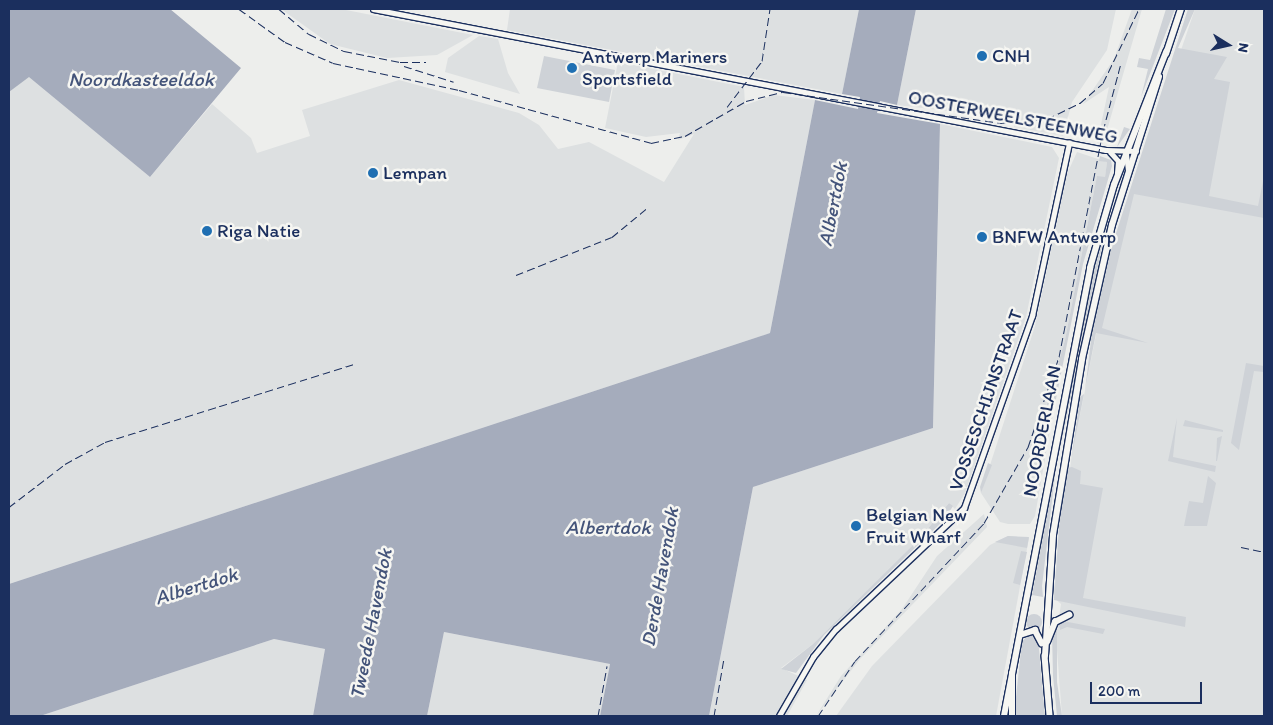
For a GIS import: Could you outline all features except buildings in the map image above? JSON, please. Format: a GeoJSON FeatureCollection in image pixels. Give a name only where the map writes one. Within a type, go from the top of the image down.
{"type":"FeatureCollection","features":[{"type":"Feature","properties":{"kind":"highway"},"geometry":{"type":"LineString","coordinates":[[1012,673],[1012,716]]}},
{"type":"Feature","properties":{"kind":"main road","name":"OOSTERWEELSTEENWEG"},"geometry":{"type":"LineString","coordinates":[[373,9],[1108,151],[1126,154],[1139,146]]}},
{"type":"Feature","properties":{"kind":"main road","name":"NOORDERLAAN"},"geometry":{"type":"LineString","coordinates":[[1004,716],[1086,285],[1114,185],[1181,9]]}},
{"type":"Feature","properties":{"kind":"main road","name":"NOORDERLAAN"},"geometry":{"type":"LineString","coordinates":[[1121,196],[1139,146],[1166,52]]}},
{"type":"Feature","properties":{"kind":"main road"},"geometry":{"type":"LineString","coordinates":[[1108,151],[1118,161],[1114,185]]}},
{"type":"Feature","properties":{"kind":"main road","name":"NOORDERLAAN"},"geometry":{"type":"LineString","coordinates":[[1050,716],[1045,656],[1047,587],[1063,464],[1096,292],[1128,167],[1126,154]]}},
{"type":"Feature","properties":{"kind":"main road"},"geometry":{"type":"LineString","coordinates":[[1052,462],[1063,464]]}},
{"type":"Feature","properties":{"kind":"main road"},"geometry":{"type":"LineString","coordinates":[[1045,656],[1052,626],[1069,615]]}},
{"type":"Feature","properties":{"kind":"main road"},"geometry":{"type":"LineString","coordinates":[[1019,636],[1026,629],[1035,630],[1045,656]]}},
{"type":"Feature","properties":{"kind":"street","name":"VOSSESCHIJNSTRAAT"},"geometry":{"type":"LineString","coordinates":[[779,716],[813,657],[836,629],[964,508],[1028,329],[1069,143]]}},
{"type":"Feature","properties":{"kind":"shaded area"},"geometry":{"type":"Polygon","coordinates":[[[281,9],[341,9],[473,35],[437,55],[387,58],[330,44],[281,9]]]}},
{"type":"Feature","properties":{"kind":"shaded area"},"geometry":{"type":"Polygon","coordinates":[[[510,9],[859,9],[842,94],[507,30],[510,9]]]}},
{"type":"Feature","properties":{"kind":"shaded area"},"geometry":{"type":"Polygon","coordinates":[[[916,9],[1116,9],[1107,50],[1072,102],[1063,136],[1014,127],[1015,119],[897,105],[916,9]]]}},
{"type":"Feature","properties":{"kind":"shaded area"},"geometry":{"type":"Polygon","coordinates":[[[1132,9],[1142,9],[1103,144],[1097,143],[1109,87],[1083,104],[1114,59],[1132,9]]]}},
{"type":"Feature","properties":{"kind":"shaded area"},"geometry":{"type":"Polygon","coordinates":[[[1166,9],[1175,9],[1141,97],[1148,69],[1137,67],[1139,58],[1150,60],[1166,9]]]}},
{"type":"Feature","properties":{"kind":"shaded area"},"geometry":{"type":"Polygon","coordinates":[[[1188,9],[1195,9],[1178,48],[1227,57],[1214,79],[1230,82],[1209,196],[1258,206],[1264,176],[1264,218],[1134,194],[1102,328],[1148,343],[1096,333],[1085,390],[1092,332],[1111,249],[1188,9]]]}},
{"type":"Feature","properties":{"kind":"shaded area"},"geometry":{"type":"Polygon","coordinates":[[[1195,9],[1264,9],[1264,716],[1062,716],[1056,637],[1061,604],[1053,597],[1071,461],[1113,249],[1195,9]]]}},
{"type":"Feature","properties":{"kind":"shaded area"},"geometry":{"type":"Polygon","coordinates":[[[479,36],[498,39],[508,73],[520,94],[445,72],[448,58],[479,36]]]}},
{"type":"Feature","properties":{"kind":"shaded area"},"geometry":{"type":"Polygon","coordinates":[[[544,56],[615,70],[609,102],[537,88],[544,56]]]}},
{"type":"Feature","properties":{"kind":"shaded area"},"geometry":{"type":"Polygon","coordinates":[[[618,62],[744,87],[745,105],[774,95],[815,100],[770,333],[9,584],[9,92],[29,76],[150,177],[212,104],[251,138],[257,153],[310,136],[302,110],[399,80],[519,113],[539,125],[558,149],[589,142],[664,182],[694,134],[678,140],[680,133],[646,137],[605,128],[618,62]]]}},
{"type":"Feature","properties":{"kind":"shaded area"},"geometry":{"type":"Polygon","coordinates":[[[940,124],[1052,147],[1059,158],[1026,317],[965,493],[955,509],[949,503],[921,537],[813,644],[781,668],[807,680],[787,716],[709,716],[753,487],[933,428],[940,124]]]}},
{"type":"Feature","properties":{"kind":"shaded area"},"geometry":{"type":"Polygon","coordinates":[[[1124,127],[1130,129],[1117,147],[1124,127]]]}},
{"type":"Feature","properties":{"kind":"shaded area"},"geometry":{"type":"Polygon","coordinates":[[[1077,152],[1107,162],[1105,178],[1097,177],[1065,340],[1043,417],[1052,419],[1035,516],[1030,524],[1008,524],[1000,522],[981,493],[1035,326],[1067,174],[1077,152]]]}},
{"type":"Feature","properties":{"kind":"shaded area"},"geometry":{"type":"Polygon","coordinates":[[[1100,156],[1111,160],[1112,166],[1083,264],[1052,419],[1043,418],[1065,340],[1097,176],[1105,177],[1107,162],[1099,161],[1100,156]]]}},
{"type":"Feature","properties":{"kind":"shaded area"},"geometry":{"type":"Polygon","coordinates":[[[1125,167],[1102,247],[1058,459],[1090,283],[1125,167]]]}},
{"type":"Feature","properties":{"kind":"shaded area"},"geometry":{"type":"Polygon","coordinates":[[[1246,363],[1264,366],[1264,372],[1254,371],[1239,450],[1231,443],[1246,363]]]}},
{"type":"Feature","properties":{"kind":"shaded area"},"geometry":{"type":"Polygon","coordinates":[[[1084,394],[1071,461],[1080,397],[1084,394]]]}},
{"type":"Feature","properties":{"kind":"shaded area"},"geometry":{"type":"Polygon","coordinates":[[[1177,418],[1173,457],[1216,466],[1215,472],[1168,461],[1177,418]]]}},
{"type":"Feature","properties":{"kind":"shaded area"},"geometry":{"type":"Polygon","coordinates":[[[1185,420],[1223,430],[1223,432],[1183,426],[1185,420]]]}},
{"type":"Feature","properties":{"kind":"shaded area"},"geometry":{"type":"Polygon","coordinates":[[[1222,436],[1217,461],[1216,461],[1217,438],[1222,436]]]}},
{"type":"Feature","properties":{"kind":"shaded area"},"geometry":{"type":"Polygon","coordinates":[[[988,463],[992,465],[981,493],[980,487],[988,463]]]}},
{"type":"Feature","properties":{"kind":"shaded area"},"geometry":{"type":"Polygon","coordinates":[[[1056,467],[1042,586],[1043,597],[1032,595],[1056,467]]]}},
{"type":"Feature","properties":{"kind":"shaded area"},"geometry":{"type":"Polygon","coordinates":[[[1072,467],[1081,471],[1080,484],[1103,488],[1083,598],[1186,617],[1185,627],[1054,600],[1059,526],[1067,468],[1072,467]]]}},
{"type":"Feature","properties":{"kind":"shaded area"},"geometry":{"type":"Polygon","coordinates":[[[1208,476],[1216,483],[1207,526],[1184,526],[1189,501],[1203,503],[1208,476]]]}},
{"type":"Feature","properties":{"kind":"shaded area"},"geometry":{"type":"Polygon","coordinates":[[[949,503],[953,506],[944,520],[824,635],[796,673],[781,669],[813,644],[921,537],[949,503]]]}},
{"type":"Feature","properties":{"kind":"shaded area"},"geometry":{"type":"Polygon","coordinates":[[[984,514],[987,527],[860,659],[816,716],[841,676],[902,609],[937,556],[984,514]]]}},
{"type":"Feature","properties":{"kind":"shaded area"},"geometry":{"type":"Polygon","coordinates":[[[1008,536],[1029,538],[996,716],[836,716],[872,666],[990,545],[1008,536]]]}},
{"type":"Feature","properties":{"kind":"shaded area"},"geometry":{"type":"Polygon","coordinates":[[[1008,536],[1029,537],[1027,548],[995,542],[1008,536]]]}},
{"type":"Feature","properties":{"kind":"shaded area"},"geometry":{"type":"Polygon","coordinates":[[[1021,551],[1027,552],[1020,585],[1013,583],[1021,551]]]}},
{"type":"Feature","properties":{"kind":"shaded area"},"geometry":{"type":"Polygon","coordinates":[[[1031,614],[1037,614],[1042,619],[1040,628],[1031,630],[1026,625],[1026,619],[1031,614]]]}},
{"type":"Feature","properties":{"kind":"shaded area"},"geometry":{"type":"Polygon","coordinates":[[[1068,622],[1105,629],[1103,634],[1067,627],[1060,630],[1059,623],[1068,622]]]}},
{"type":"Feature","properties":{"kind":"shaded area"},"geometry":{"type":"Polygon","coordinates":[[[1057,624],[1057,682],[1062,716],[1057,716],[1053,676],[1052,633],[1057,624]]]}},
{"type":"Feature","properties":{"kind":"shaded area"},"geometry":{"type":"Polygon","coordinates":[[[444,632],[610,664],[600,716],[427,716],[444,632]]]}},
{"type":"Feature","properties":{"kind":"shaded area"},"geometry":{"type":"Polygon","coordinates":[[[1033,632],[1038,638],[1045,716],[1014,716],[1022,641],[1033,632]]]}},
{"type":"Feature","properties":{"kind":"shaded area"},"geometry":{"type":"Polygon","coordinates":[[[274,639],[325,649],[313,716],[40,716],[274,639]]]}},
{"type":"Feature","properties":{"kind":"water","name":"Noordkasteeldok"},"geometry":{"type":"Polygon","coordinates":[[[9,9],[170,9],[241,68],[150,177],[29,77],[9,92],[9,9]]]}},
{"type":"Feature","properties":{"kind":"water","name":"Albertdok"},"geometry":{"type":"Polygon","coordinates":[[[859,9],[916,9],[897,105],[880,101],[877,113],[940,124],[933,428],[753,487],[709,716],[600,716],[610,664],[444,632],[427,716],[313,716],[325,649],[274,639],[40,716],[9,716],[9,584],[770,333],[815,100],[858,109],[860,97],[842,94],[859,9]]]}},
{"type":"Feature","properties":{"kind":"railway"},"geometry":{"type":"LineString","coordinates":[[239,9],[285,42],[333,63],[459,90],[651,143],[685,136],[746,101],[783,92],[1000,123],[1047,119],[1080,103],[1103,83],[1139,9]]}},
{"type":"Feature","properties":{"kind":"railway"},"geometry":{"type":"LineString","coordinates":[[279,9],[309,34],[344,51],[400,62],[426,62]]}},
{"type":"Feature","properties":{"kind":"railway"},"geometry":{"type":"LineString","coordinates":[[727,107],[762,61],[770,9]]}},
{"type":"Feature","properties":{"kind":"railway"},"geometry":{"type":"LineString","coordinates":[[818,716],[855,661],[984,523],[1028,447],[1059,357],[1103,131],[1121,63]]}},
{"type":"Feature","properties":{"kind":"railway"},"geometry":{"type":"LineString","coordinates":[[404,66],[454,82]]}},
{"type":"Feature","properties":{"kind":"railway"},"geometry":{"type":"LineString","coordinates":[[516,275],[612,237],[647,208]]}},
{"type":"Feature","properties":{"kind":"railway"},"geometry":{"type":"LineString","coordinates":[[9,507],[65,464],[105,442],[354,364]]}},
{"type":"Feature","properties":{"kind":"railway"},"geometry":{"type":"LineString","coordinates":[[1241,547],[1264,552]]}},
{"type":"Feature","properties":{"kind":"railway"},"geometry":{"type":"LineString","coordinates":[[714,716],[724,658]]}},
{"type":"Feature","properties":{"kind":"railway"},"geometry":{"type":"LineString","coordinates":[[598,716],[607,666]]}},
{"type":"Feature","properties":{"kind":"place","name":"CNH"},"geometry":{"type":"Point","coordinates":[982,56]}},
{"type":"Feature","properties":{"kind":"place","name":"Antwerp Mariners Sportsfield"},"geometry":{"type":"Point","coordinates":[572,68]}},
{"type":"Feature","properties":{"kind":"place","name":"Lempan"},"geometry":{"type":"Point","coordinates":[373,173]}},
{"type":"Feature","properties":{"kind":"place","name":"Riga Natie"},"geometry":{"type":"Point","coordinates":[207,231]}},
{"type":"Feature","properties":{"kind":"place","name":"BNFW Antwerp"},"geometry":{"type":"Point","coordinates":[982,237]}},
{"type":"Feature","properties":{"kind":"place","name":"Belgian New Fruit Wharf"},"geometry":{"type":"Point","coordinates":[856,526]}},
{"type":"Feature","properties":{"kind":"water label","name":"Derde Havendok"},"geometry":{"type":"Point","coordinates":[660,577]}},
{"type":"Feature","properties":{"kind":"water label","name":"Tweede Havendok"},"geometry":{"type":"Point","coordinates":[371,624]}}]}
